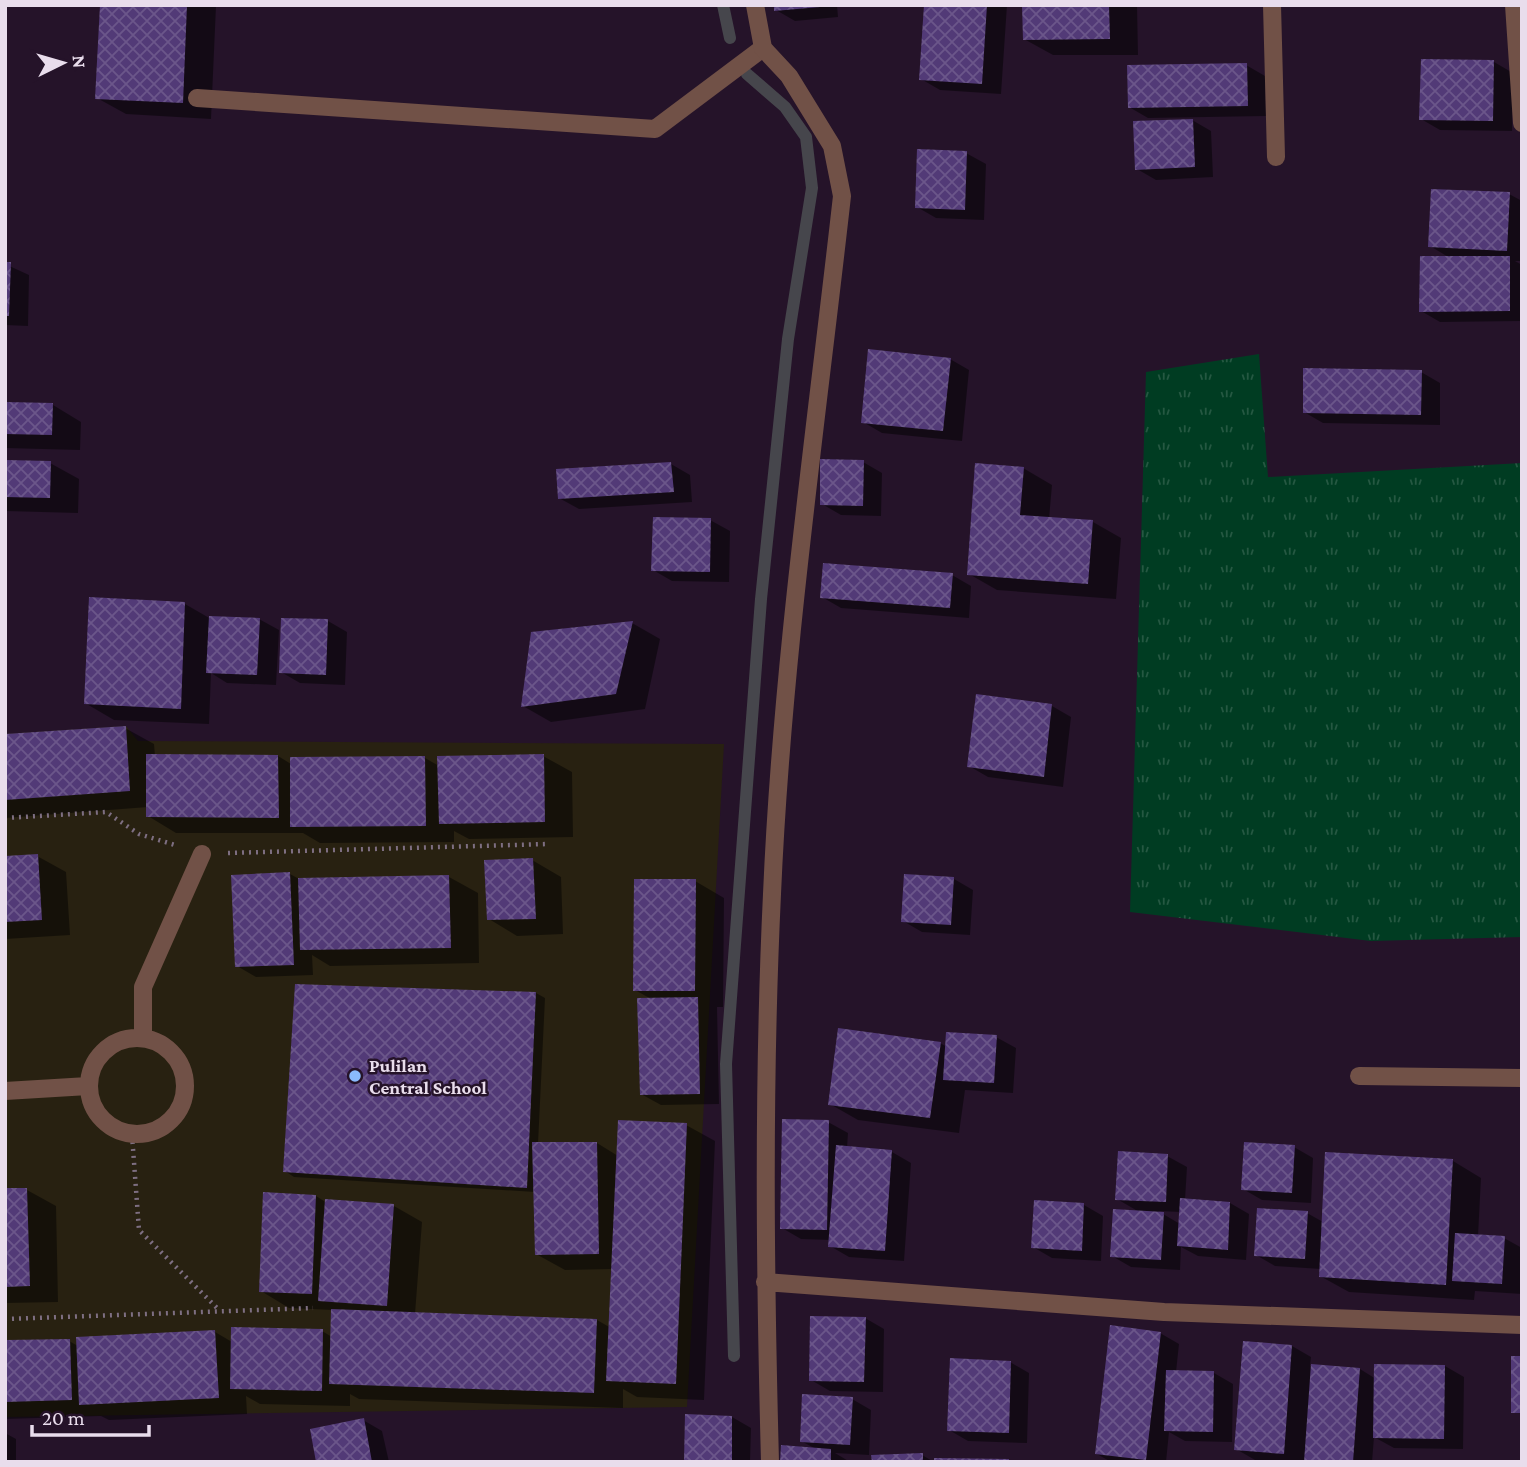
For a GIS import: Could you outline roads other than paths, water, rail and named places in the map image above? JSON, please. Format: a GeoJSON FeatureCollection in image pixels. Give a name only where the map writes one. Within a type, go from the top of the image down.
{"type":"FeatureCollection","features":[{"type":"Feature","properties":{"kind":"street"},"geometry":{"type":"LineString","coordinates":[[755,5],[763,48],[789,76],[832,146],[842,196],[791,652],[772,894],[765,1282],[769,1462]]}},
{"type":"Feature","properties":{"kind":"street"},"geometry":{"type":"LineString","coordinates":[[1272,5],[1276,157]]}},
{"type":"Feature","properties":{"kind":"street"},"geometry":{"type":"LineString","coordinates":[[1514,5],[1522,123]]}},
{"type":"Feature","properties":{"kind":"street"},"geometry":{"type":"LineString","coordinates":[[197,98],[656,129],[763,48]]}},
{"type":"Feature","properties":{"kind":"street"},"geometry":{"type":"LineString","coordinates":[[142,1037],[143,987],[202,854]]}},
{"type":"Feature","properties":{"kind":"street"},"geometry":{"type":"LineString","coordinates":[[128,1037],[142,1037],[157,1041],[178,1061],[184,1074],[185,1093],[179,1110],[166,1125],[150,1133],[132,1135],[114,1129],[99,1117],[91,1103],[88,1086],[91,1069],[99,1054],[112,1043],[128,1037]]}},
{"type":"Feature","properties":{"kind":"street"},"geometry":{"type":"LineString","coordinates":[[1359,1076],[1522,1078]]}},
{"type":"Feature","properties":{"kind":"street"},"geometry":{"type":"LineString","coordinates":[[5,1091],[88,1086]]}},
{"type":"Feature","properties":{"kind":"street"},"geometry":{"type":"LineString","coordinates":[[765,1282],[1164,1312],[1522,1325]]}},
{"type":"Feature","properties":{"kind":"waterway"},"geometry":{"type":"LineString","coordinates":[[723,5],[730,38]]}},
{"type":"Feature","properties":{"kind":"waterway"},"geometry":{"type":"LineString","coordinates":[[734,1356],[726,1064],[761,599],[788,339],[812,188],[806,137],[785,107],[747,74]]}},
{"type":"Feature","properties":{"kind":"place","name":"Pulilan Central School"},"geometry":{"type":"Point","coordinates":[355,1076]}}]}
